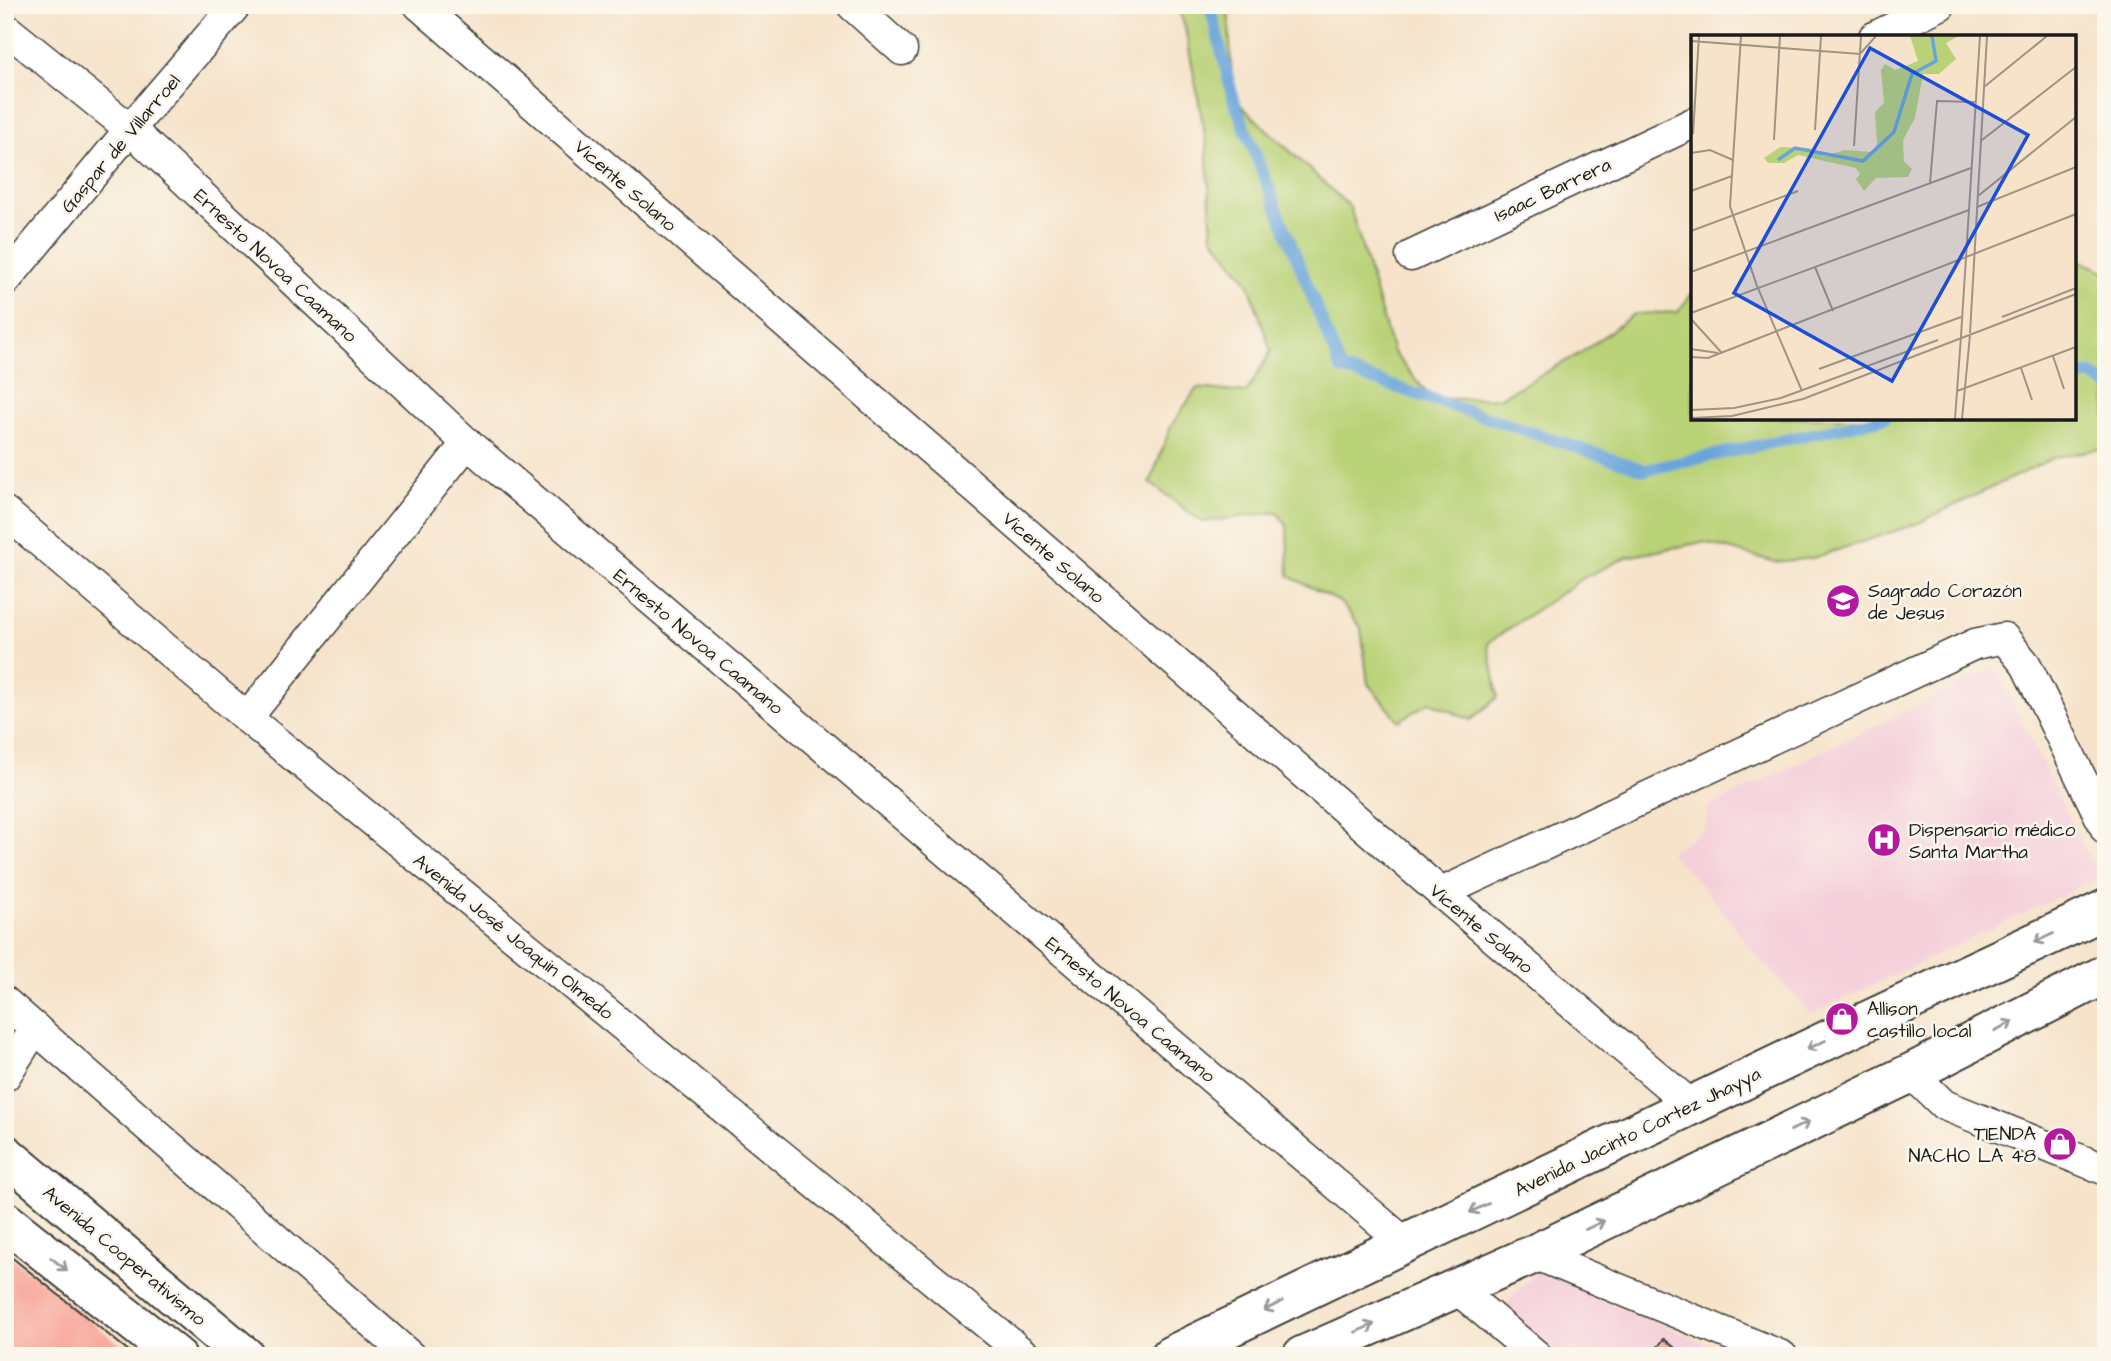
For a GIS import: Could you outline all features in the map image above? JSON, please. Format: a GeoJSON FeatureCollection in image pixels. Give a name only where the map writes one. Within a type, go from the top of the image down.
{"type":"FeatureCollection","features":[{"type":"Feature","properties":{"kind":"main road","name":"Avenida Jacinto Cortez Jhayya"},"geometry":{"type":"LineString","coordinates":[[1170,1356],[2106,909]]}},
{"type":"Feature","properties":{"kind":"main road"},"geometry":{"type":"LineString","coordinates":[[1302,1356],[1534,1254],[1911,1073],[2106,974]]}},
{"type":"Feature","properties":{"kind":"main road","name":"Avenida Cooperativismo"},"geometry":{"type":"LineString","coordinates":[[5,1154],[245,1356]]}},
{"type":"Feature","properties":{"kind":"main road"},"geometry":{"type":"LineString","coordinates":[[5,1221],[176,1356]]}},
{"type":"Feature","properties":{"kind":"street","name":"Gaspar de Villarroel"},"geometry":{"type":"LineString","coordinates":[[5,281],[130,128],[236,5]]}},
{"type":"Feature","properties":{"kind":"street","name":"Vicente Solano"},"geometry":{"type":"LineString","coordinates":[[419,5],[1441,893],[1691,1105]]}},
{"type":"Feature","properties":{"kind":"street"},"geometry":{"type":"LineString","coordinates":[[852,5],[902,50]]}},
{"type":"Feature","properties":{"kind":"street"},"geometry":{"type":"LineString","coordinates":[[1878,35],[1940,5]]}},
{"type":"Feature","properties":{"kind":"street","name":"Ernesto Novoa Caamano"},"geometry":{"type":"LineString","coordinates":[[5,28],[130,128],[467,443],[1405,1242]]}},
{"type":"Feature","properties":{"kind":"street","name":"Isaac Barrera"},"geometry":{"type":"LineString","coordinates":[[1411,256],[1691,124]]}},
{"type":"Feature","properties":{"kind":"street"},"geometry":{"type":"LineString","coordinates":[[247,718],[467,443]]}},
{"type":"Feature","properties":{"kind":"street","name":"Avenida José Joaquin Olmedo"},"geometry":{"type":"LineString","coordinates":[[5,512],[247,718],[1027,1356]]}},
{"type":"Feature","properties":{"kind":"street"},"geometry":{"type":"LineString","coordinates":[[1441,893],[1975,644],[2004,638],[2026,665],[2106,829]]}},
{"type":"Feature","properties":{"kind":"street"},"geometry":{"type":"LineString","coordinates":[[5,1002],[410,1356]]}},
{"type":"Feature","properties":{"kind":"street"},"geometry":{"type":"LineString","coordinates":[[5,1076],[35,1028]]}},
{"type":"Feature","properties":{"kind":"street"},"geometry":{"type":"LineString","coordinates":[[1911,1073],[1944,1105],[2106,1170]]}},
{"type":"Feature","properties":{"kind":"street"},"geometry":{"type":"LineString","coordinates":[[1534,1254],[1782,1356]]}},
{"type":"Feature","properties":{"kind":"street"},"geometry":{"type":"LineString","coordinates":[[1456,1288],[1537,1356]]}},
{"type":"Feature","properties":{"kind":"shaded area","name":"Dispensario médico Santa Martha"},"geometry":{"type":"Polygon","coordinates":[[[1995,668],[2099,878],[1811,1014],[1751,949],[1711,896],[1669,852],[1705,829],[1708,807],[1995,668]]]}},
{"type":"Feature","properties":{"kind":"shaded area"},"geometry":{"type":"Polygon","coordinates":[[[1537,1271],[1734,1356],[1557,1356],[1500,1308],[1537,1271]]]}},
{"type":"Feature","properties":{"kind":"green space"},"geometry":{"type":"Polygon","coordinates":[[[1177,5],[1228,5],[1233,98],[1350,207],[1393,352],[1432,399],[1499,398],[1579,354],[1634,314],[1678,312],[1691,295],[1691,420],[2076,420],[2076,259],[2106,272],[2106,448],[2055,457],[1916,524],[1813,558],[1775,562],[1703,542],[1627,557],[1583,578],[1488,643],[1498,697],[1471,720],[1430,702],[1399,721],[1368,684],[1361,628],[1340,602],[1289,576],[1287,526],[1277,512],[1202,522],[1150,483],[1171,426],[1197,388],[1246,393],[1271,351],[1248,282],[1212,236],[1206,140],[1185,27],[1177,5]]]}},
{"type":"Feature","properties":{"kind":"building"},"geometry":{"type":"Polygon","coordinates":[[[5,1252],[135,1356],[5,1356],[5,1252]]]}},
{"type":"Feature","properties":{"kind":"building"},"geometry":{"type":"Polygon","coordinates":[[[1664,1339],[1685,1356],[1651,1356],[1664,1339]]]}},
{"type":"Feature","properties":{"kind":"waterway"},"geometry":{"type":"LineString","coordinates":[[1210,5],[1233,98],[1341,369],[1645,470],[1876,420]]}},
{"type":"Feature","properties":{"kind":"waterway"},"geometry":{"type":"LineString","coordinates":[[2076,378],[2090,374],[2106,384]]}},
{"type":"Feature","properties":{"kind":"place","name":"Sagrado Corazón de Jesus"},"geometry":{"type":"Point","coordinates":[1843,601]}},
{"type":"Feature","properties":{"kind":"place","name":"Dispensario médico Santa Martha"},"geometry":{"type":"Point","coordinates":[1884,840]}},
{"type":"Feature","properties":{"kind":"place","name":"Allison castillo local"},"geometry":{"type":"Point","coordinates":[1842,1019]}},
{"type":"Feature","properties":{"kind":"place","name":"TIENDA NACHO LA 48"},"geometry":{"type":"Point","coordinates":[2060,1144]}}]}
